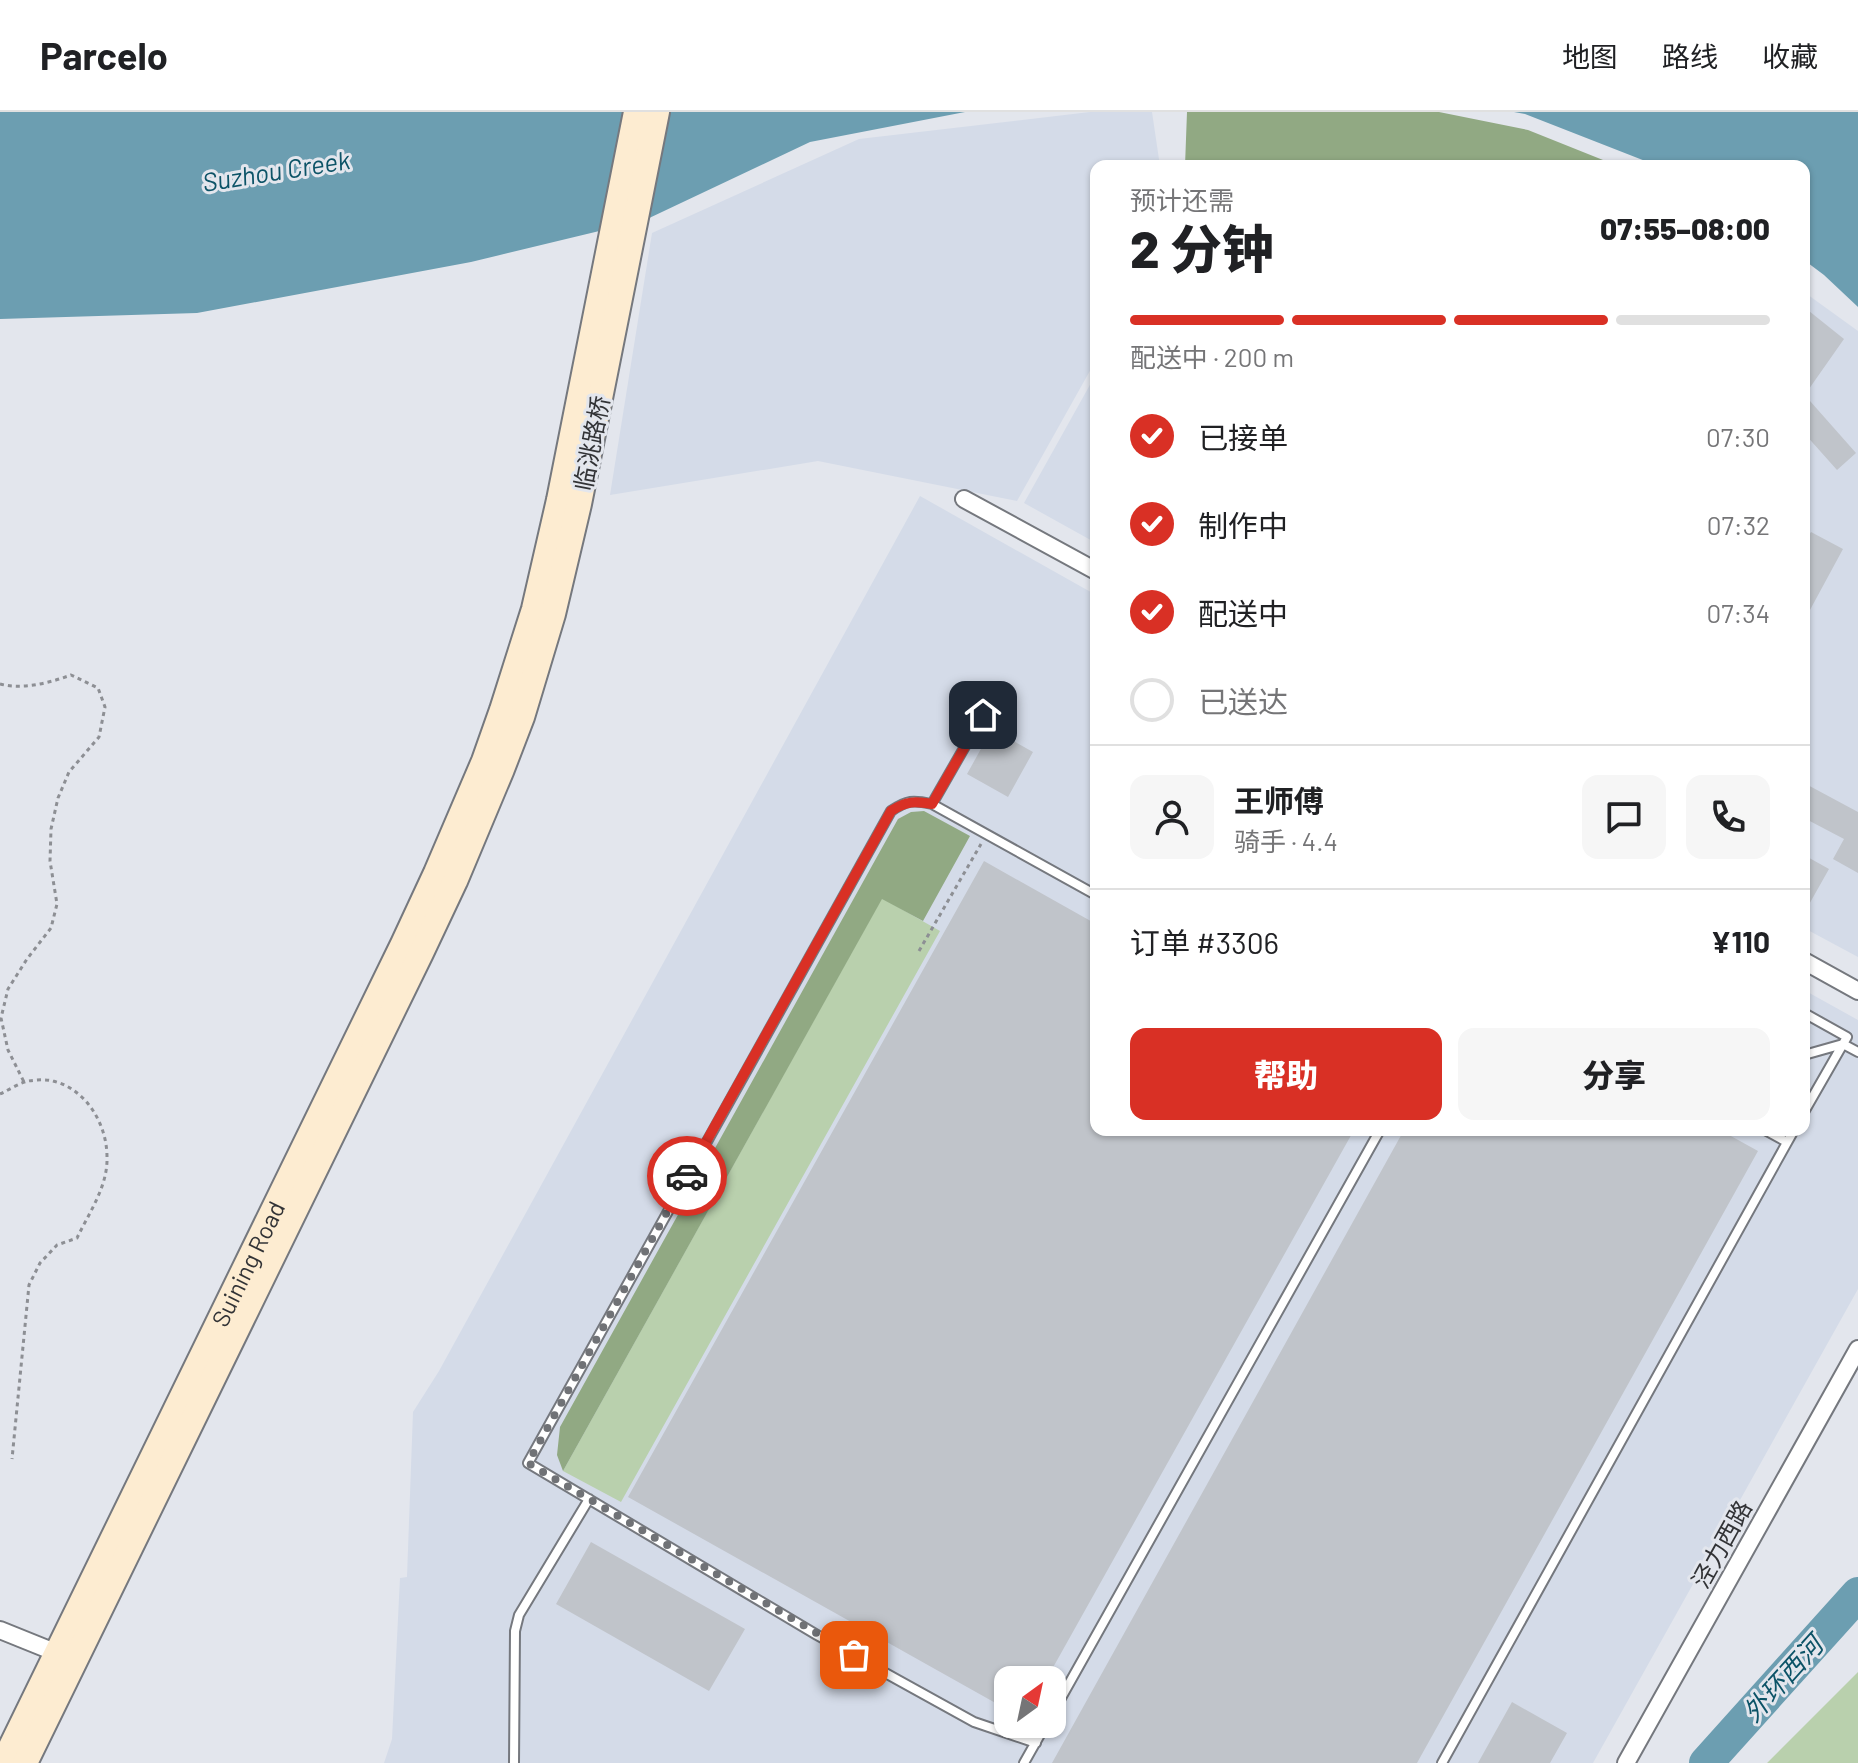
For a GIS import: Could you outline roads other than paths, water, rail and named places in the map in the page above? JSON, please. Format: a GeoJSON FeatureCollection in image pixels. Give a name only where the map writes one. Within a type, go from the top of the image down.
{"type":"FeatureCollection","features":[{"type":"Feature","properties":{"kind":"main road","name":"临洮路桥"},"geometry":{"type":"LineString","coordinates":[[493,765],[548,553],[636,112]]}},
{"type":"Feature","properties":{"kind":"main road","name":"临洮路桥"},"geometry":{"type":"LineString","coordinates":[[493,765],[539,664],[568,558],[657,112]]}},
{"type":"Feature","properties":{"kind":"main road","name":"Suining Road"},"geometry":{"type":"LineString","coordinates":[[3,1763],[443,859],[493,765]]}},
{"type":"Feature","properties":{"kind":"main road","name":"Suining Road"},"geometry":{"type":"LineString","coordinates":[[25,1763],[421,953],[480,825],[493,765]]}},
{"type":"Feature","properties":{"kind":"street"},"geometry":{"type":"LineString","coordinates":[[964,499],[1090,568]]}},
{"type":"Feature","properties":{"kind":"street"},"geometry":{"type":"LineString","coordinates":[[1810,964],[1858,991]]}},
{"type":"Feature","properties":{"kind":"street","name":"泾力西路"},"geometry":{"type":"LineString","coordinates":[[1626,1763],[1858,1349]]}},
{"type":"Feature","properties":{"kind":"street"},"geometry":{"type":"LineString","coordinates":[[0,1630],[57,1653]]}},
{"type":"Feature","properties":{"kind":"lane"},"geometry":{"type":"LineString","coordinates":[[932,804],[983,715]]}},
{"type":"Feature","properties":{"kind":"lane"},"geometry":{"type":"LineString","coordinates":[[1036,1743],[974,1722],[817,1635],[528,1463],[891,811],[903,803],[915,801],[932,804],[1090,892]]}},
{"type":"Feature","properties":{"kind":"lane"},"geometry":{"type":"LineString","coordinates":[[1810,1016],[1847,1037],[1810,1102]]}},
{"type":"Feature","properties":{"kind":"lane"},"geometry":{"type":"LineString","coordinates":[[1810,1053],[1843,1044],[1858,1052]]}},
{"type":"Feature","properties":{"kind":"lane"},"geometry":{"type":"LineString","coordinates":[[1066,1689],[1377,1136]]}},
{"type":"Feature","properties":{"kind":"lane"},"geometry":{"type":"LineString","coordinates":[[1776,1136],[1787,1142]]}},
{"type":"Feature","properties":{"kind":"lane"},"geometry":{"type":"LineString","coordinates":[[1442,1763],[1790,1136]]}},
{"type":"Feature","properties":{"kind":"lane"},"geometry":{"type":"LineString","coordinates":[[514,1763],[515,1631],[519,1615],[589,1499]]}},
{"type":"Feature","properties":{"kind":"lane"},"geometry":{"type":"LineString","coordinates":[[1024,1763],[1039,1738]]}},
{"type":"Feature","properties":{"kind":"water","name":"Suzhou Creek"},"geometry":{"type":"Polygon","coordinates":[[[0,112],[965,112],[810,142],[645,220],[471,262],[197,313],[0,319],[0,112]]]}},
{"type":"Feature","properties":{"kind":"water"},"geometry":{"type":"Polygon","coordinates":[[[1514,112],[1858,112],[1858,307],[1810,264],[1810,160],[1643,160],[1514,112]]]}},
{"type":"Feature","properties":{"kind":"waterway","name":"外环西河"},"geometry":{"type":"LineString","coordinates":[[1706,1763],[1858,1594]]}}]}
